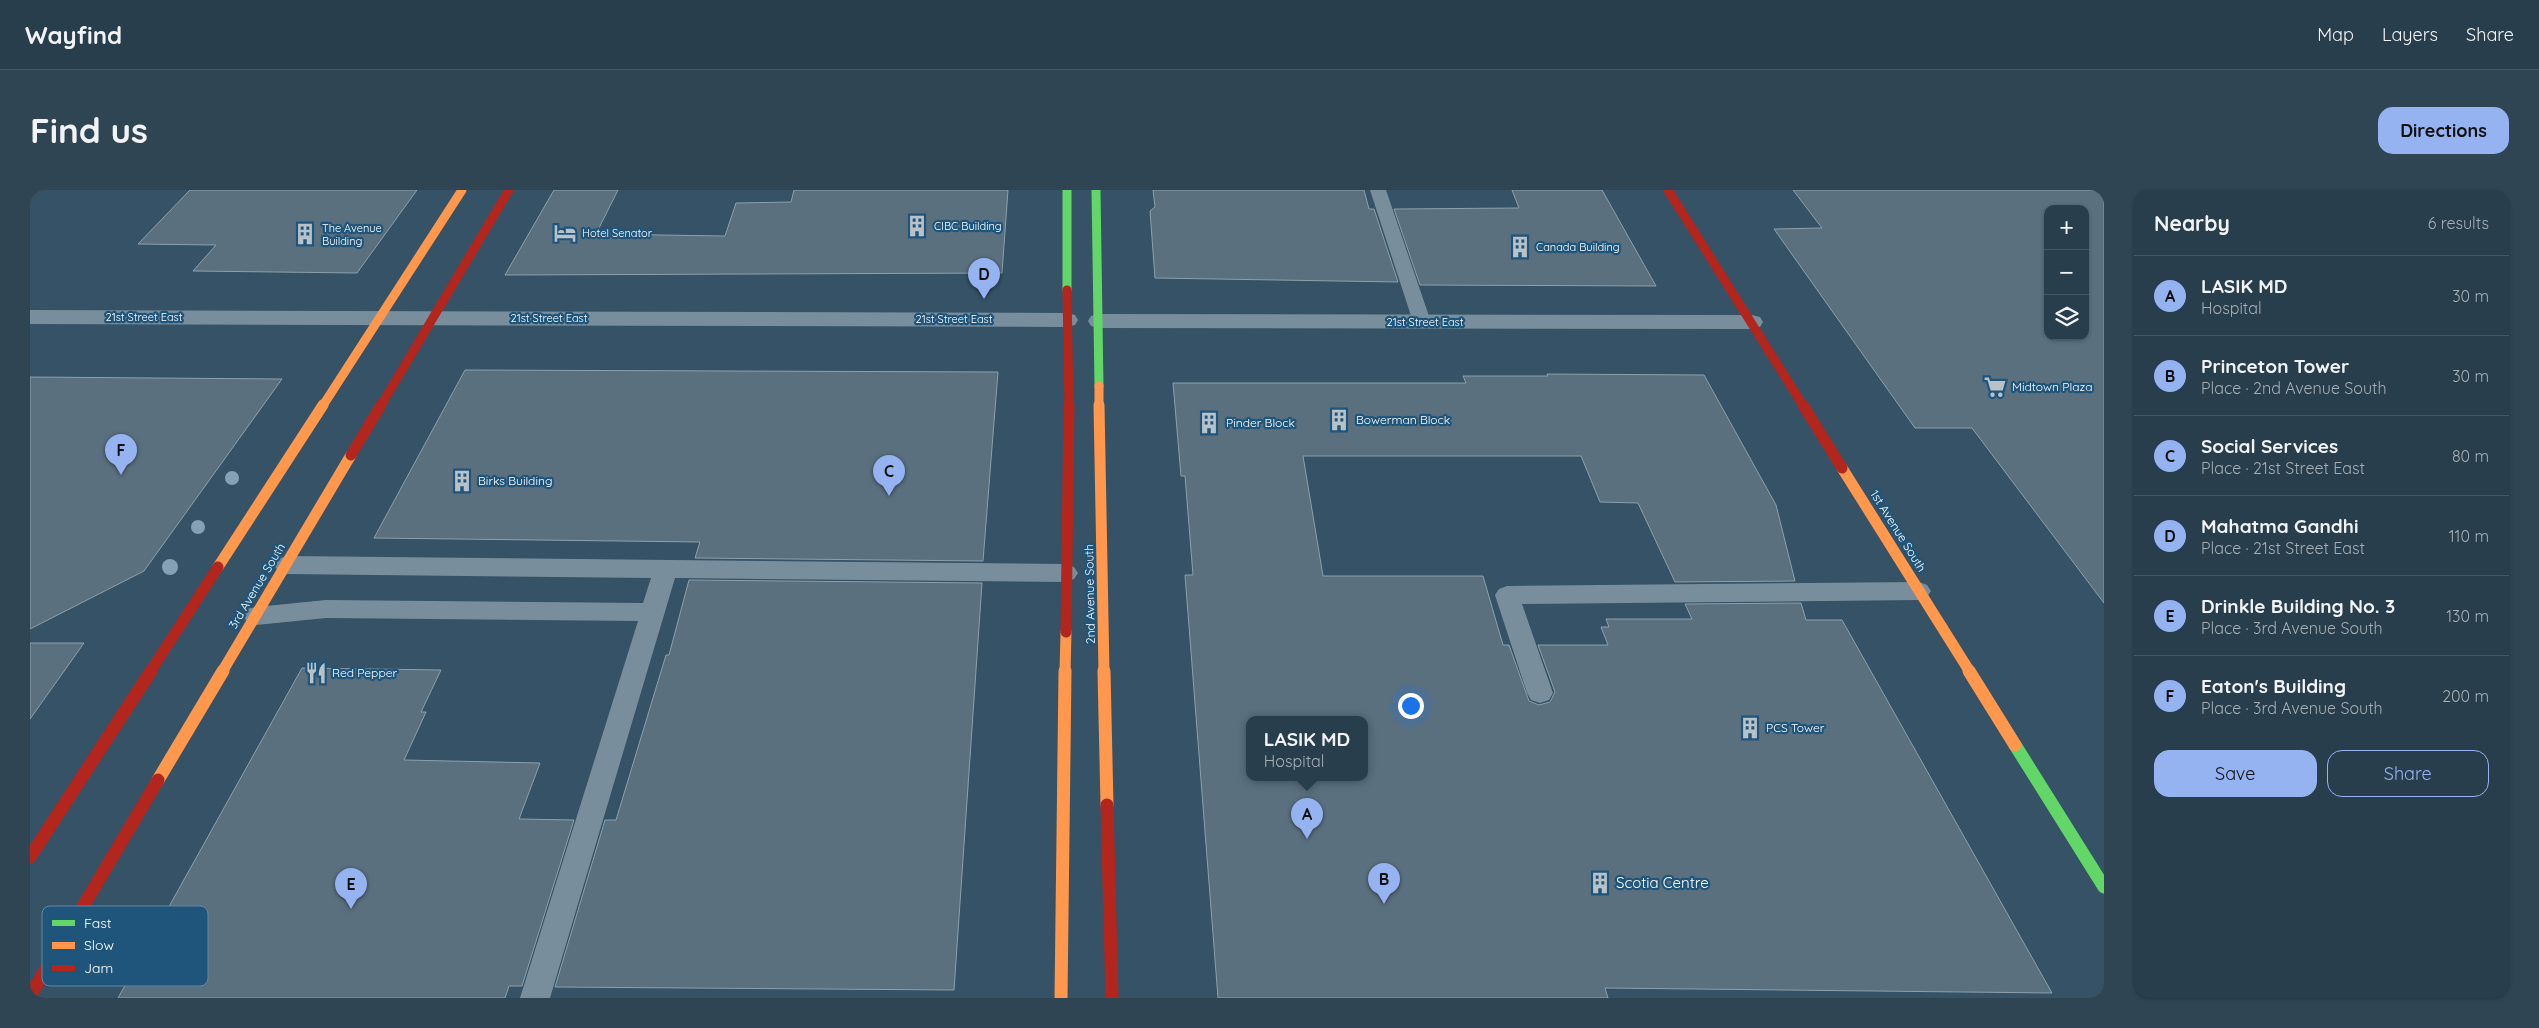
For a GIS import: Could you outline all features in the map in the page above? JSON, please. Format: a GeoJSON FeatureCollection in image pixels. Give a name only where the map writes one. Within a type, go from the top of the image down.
{"type":"FeatureCollection","features":[{"type":"Feature","properties":{"kind":"main road"},"geometry":{"type":"LineString","coordinates":[[30,856],[462,190]]}},
{"type":"Feature","properties":{"kind":"main road","name":"3rd Avenue South"},"geometry":{"type":"LineString","coordinates":[[84,906],[509,190]]}},
{"type":"Feature","properties":{"kind":"main road","name":"2nd Avenue South"},"geometry":{"type":"LineString","coordinates":[[1061,998],[1070,369],[1067,320],[1067,190]]}},
{"type":"Feature","properties":{"kind":"main road","name":"2nd Avenue South"},"geometry":{"type":"LineString","coordinates":[[1096,190],[1112,998]]}},
{"type":"Feature","properties":{"kind":"main road","name":"1st Avenue South"},"geometry":{"type":"LineString","coordinates":[[1668,190],[2104,887]]}},
{"type":"Feature","properties":{"kind":"main road","name":"3rd Avenue South"},"geometry":{"type":"LineString","coordinates":[[30,996],[42,976]]}},
{"type":"Feature","properties":{"kind":"street","name":"21st Street East"},"geometry":{"type":"LineString","coordinates":[[30,317],[1067,320]]}},
{"type":"Feature","properties":{"kind":"street","name":"21st Street East"},"geometry":{"type":"LineString","coordinates":[[1099,321],[1752,322]]}},
{"type":"Feature","properties":{"kind":"lane"},"geometry":{"type":"LineString","coordinates":[[1378,190],[1422,322]]}},
{"type":"Feature","properties":{"kind":"lane"},"geometry":{"type":"LineString","coordinates":[[286,565],[665,571],[1066,573]]}},
{"type":"Feature","properties":{"kind":"lane"},"geometry":{"type":"LineString","coordinates":[[535,998],[665,571]]}},
{"type":"Feature","properties":{"kind":"lane"},"geometry":{"type":"LineString","coordinates":[[1540,693],[1507,594],[1919,591]]}},
{"type":"Feature","properties":{"kind":"lane"},"geometry":{"type":"LineString","coordinates":[[256,616],[326,608],[653,612]]}},
{"type":"Feature","properties":{"kind":"building","name":"The Avenue Building"},"geometry":{"type":"Polygon","coordinates":[[[190,190],[417,190],[357,273],[193,271],[216,245],[138,244],[190,190]]]}},
{"type":"Feature","properties":{"kind":"building"},"geometry":{"type":"Polygon","coordinates":[[[554,190],[618,190],[596,234],[725,236],[736,203],[791,202],[794,190],[1008,190],[1002,273],[505,275],[554,190]]]}},
{"type":"Feature","properties":{"kind":"building"},"geometry":{"type":"Polygon","coordinates":[[[1153,190],[1364,190],[1369,209],[1374,209],[1398,282],[1155,278],[1150,211],[1155,207],[1153,190]]]}},
{"type":"Feature","properties":{"kind":"building","name":"Canada Building"},"geometry":{"type":"Polygon","coordinates":[[[1512,190],[1602,190],[1656,286],[1420,285],[1394,209],[1519,208],[1512,190]]]}},
{"type":"Feature","properties":{"kind":"building","name":"Midtown Plaza"},"geometry":{"type":"Polygon","coordinates":[[[1793,190],[2104,190],[2104,603],[1972,428],[1915,428],[1774,229],[1822,228],[1793,190]]]}},
{"type":"Feature","properties":{"kind":"building"},"geometry":{"type":"Polygon","coordinates":[[[465,370],[998,372],[983,561],[695,558],[700,542],[374,538],[465,370]]]}},
{"type":"Feature","properties":{"kind":"building","name":"Scotia Centre"},"geometry":{"type":"Polygon","coordinates":[[[1547,374],[1704,375],[1776,505],[1795,581],[1675,582],[1638,503],[1600,502],[1581,456],[1303,456],[1323,576],[1483,576],[1503,645],[1509,645],[1529,701],[1539,705],[1550,702],[1555,692],[1538,645],[1608,645],[1601,627],[1609,627],[1606,619],[1692,619],[1685,604],[1801,603],[1806,620],[1842,620],[2052,993],[1605,988],[1608,998],[1218,998],[1185,575],[1193,575],[1185,476],[1181,476],[1173,383],[1466,383],[1463,376],[1548,376],[1547,374]]]}},
{"type":"Feature","properties":{"kind":"building"},"geometry":{"type":"Polygon","coordinates":[[[30,377],[282,379],[144,571],[30,629],[30,377]]]}},
{"type":"Feature","properties":{"kind":"building"},"geometry":{"type":"Polygon","coordinates":[[[689,580],[982,583],[954,990],[555,987],[605,820],[616,820],[666,655],[669,655],[689,580]]]}},
{"type":"Feature","properties":{"kind":"building"},"geometry":{"type":"Polygon","coordinates":[[[30,643],[84,643],[30,719],[30,643]]]}},
{"type":"Feature","properties":{"kind":"building"},"geometry":{"type":"Polygon","coordinates":[[[302,668],[441,670],[421,712],[426,712],[404,760],[540,763],[519,819],[574,820],[522,986],[509,986],[505,998],[118,998],[125,986],[208,986],[208,906],[169,906],[302,668]]]}},
{"type":"Feature","properties":{"kind":"traffic: fast"},"geometry":{"type":"LineString","coordinates":[[1067,190],[1067,290]]}},
{"type":"Feature","properties":{"kind":"traffic: fast"},"geometry":{"type":"LineString","coordinates":[[1096,190],[1099,386]]}},
{"type":"Feature","properties":{"kind":"traffic: fast"},"geometry":{"type":"LineString","coordinates":[[2015,745],[2104,887]]}},
{"type":"Feature","properties":{"kind":"traffic: slow"},"geometry":{"type":"LineString","coordinates":[[218,567],[462,190]]}},
{"type":"Feature","properties":{"kind":"traffic: slow"},"geometry":{"type":"LineString","coordinates":[[1099,386],[1107,805]]}},
{"type":"Feature","properties":{"kind":"traffic: slow"},"geometry":{"type":"LineString","coordinates":[[158,780],[351,455]]}},
{"type":"Feature","properties":{"kind":"traffic: slow"},"geometry":{"type":"LineString","coordinates":[[1842,468],[2015,745]]}},
{"type":"Feature","properties":{"kind":"traffic: slow"},"geometry":{"type":"LineString","coordinates":[[1061,998],[1066,632]]}},
{"type":"Feature","properties":{"kind":"traffic: jam"},"geometry":{"type":"LineString","coordinates":[[351,455],[509,190]]}},
{"type":"Feature","properties":{"kind":"traffic: jam"},"geometry":{"type":"LineString","coordinates":[[1668,190],[1842,468]]}},
{"type":"Feature","properties":{"kind":"traffic: jam"},"geometry":{"type":"LineString","coordinates":[[1066,632],[1070,369],[1067,290]]}},
{"type":"Feature","properties":{"kind":"traffic: jam"},"geometry":{"type":"LineString","coordinates":[[30,857],[218,567]]}},
{"type":"Feature","properties":{"kind":"traffic: jam"},"geometry":{"type":"LineString","coordinates":[[83,906],[158,780]]}},
{"type":"Feature","properties":{"kind":"traffic: jam"},"geometry":{"type":"LineString","coordinates":[[1107,805],[1112,998]]}},
{"type":"Feature","properties":{"kind":"traffic: jam"},"geometry":{"type":"LineString","coordinates":[[30,996],[42,976]]}},
{"type":"Feature","properties":{"kind":"place","name":"CIBC Building"},"geometry":{"type":"Point","coordinates":[917,226]}},
{"type":"Feature","properties":{"kind":"place","name":"Hotel Senator"},"geometry":{"type":"Point","coordinates":[565,233]}},
{"type":"Feature","properties":{"kind":"place","name":"The Avenue Building"},"geometry":{"type":"Point","coordinates":[305,234]}},
{"type":"Feature","properties":{"kind":"place","name":"Canada Building"},"geometry":{"type":"Point","coordinates":[1520,247]}},
{"type":"Feature","properties":{"kind":"place","name":"Mahatma Gandhi"},"geometry":{"type":"Point","coordinates":[984,299]}},
{"type":"Feature","properties":{"kind":"place","name":"Midtown Plaza"},"geometry":{"type":"Point","coordinates":[1995,387]}},
{"type":"Feature","properties":{"kind":"place","name":"Bowerman Block"},"geometry":{"type":"Point","coordinates":[1339,420]}},
{"type":"Feature","properties":{"kind":"place","name":"Pinder Block"},"geometry":{"type":"Point","coordinates":[1209,423]}},
{"type":"Feature","properties":{"kind":"place","name":"Eaton's Building"},"geometry":{"type":"Point","coordinates":[121,475]}},
{"type":"Feature","properties":{"kind":"place","name":"Birks Building"},"geometry":{"type":"Point","coordinates":[462,481]}},
{"type":"Feature","properties":{"kind":"place","name":"Social Services"},"geometry":{"type":"Point","coordinates":[889,496]}},
{"type":"Feature","properties":{"kind":"place","name":"Red Pepper"},"geometry":{"type":"Point","coordinates":[316,673]}},
{"type":"Feature","properties":{"kind":"place","name":"PCS Tower"},"geometry":{"type":"Point","coordinates":[1750,728]}},
{"type":"Feature","properties":{"kind":"place","name":"LASIK MD"},"geometry":{"type":"Point","coordinates":[1307,839]}},
{"type":"Feature","properties":{"kind":"place","name":"Scotia Centre"},"geometry":{"type":"Point","coordinates":[1600,883]}},
{"type":"Feature","properties":{"kind":"place","name":"Princeton Tower"},"geometry":{"type":"Point","coordinates":[1384,904]}},
{"type":"Feature","properties":{"kind":"place","name":"Drinkle Building No. 3"},"geometry":{"type":"Point","coordinates":[351,909]}}]}
